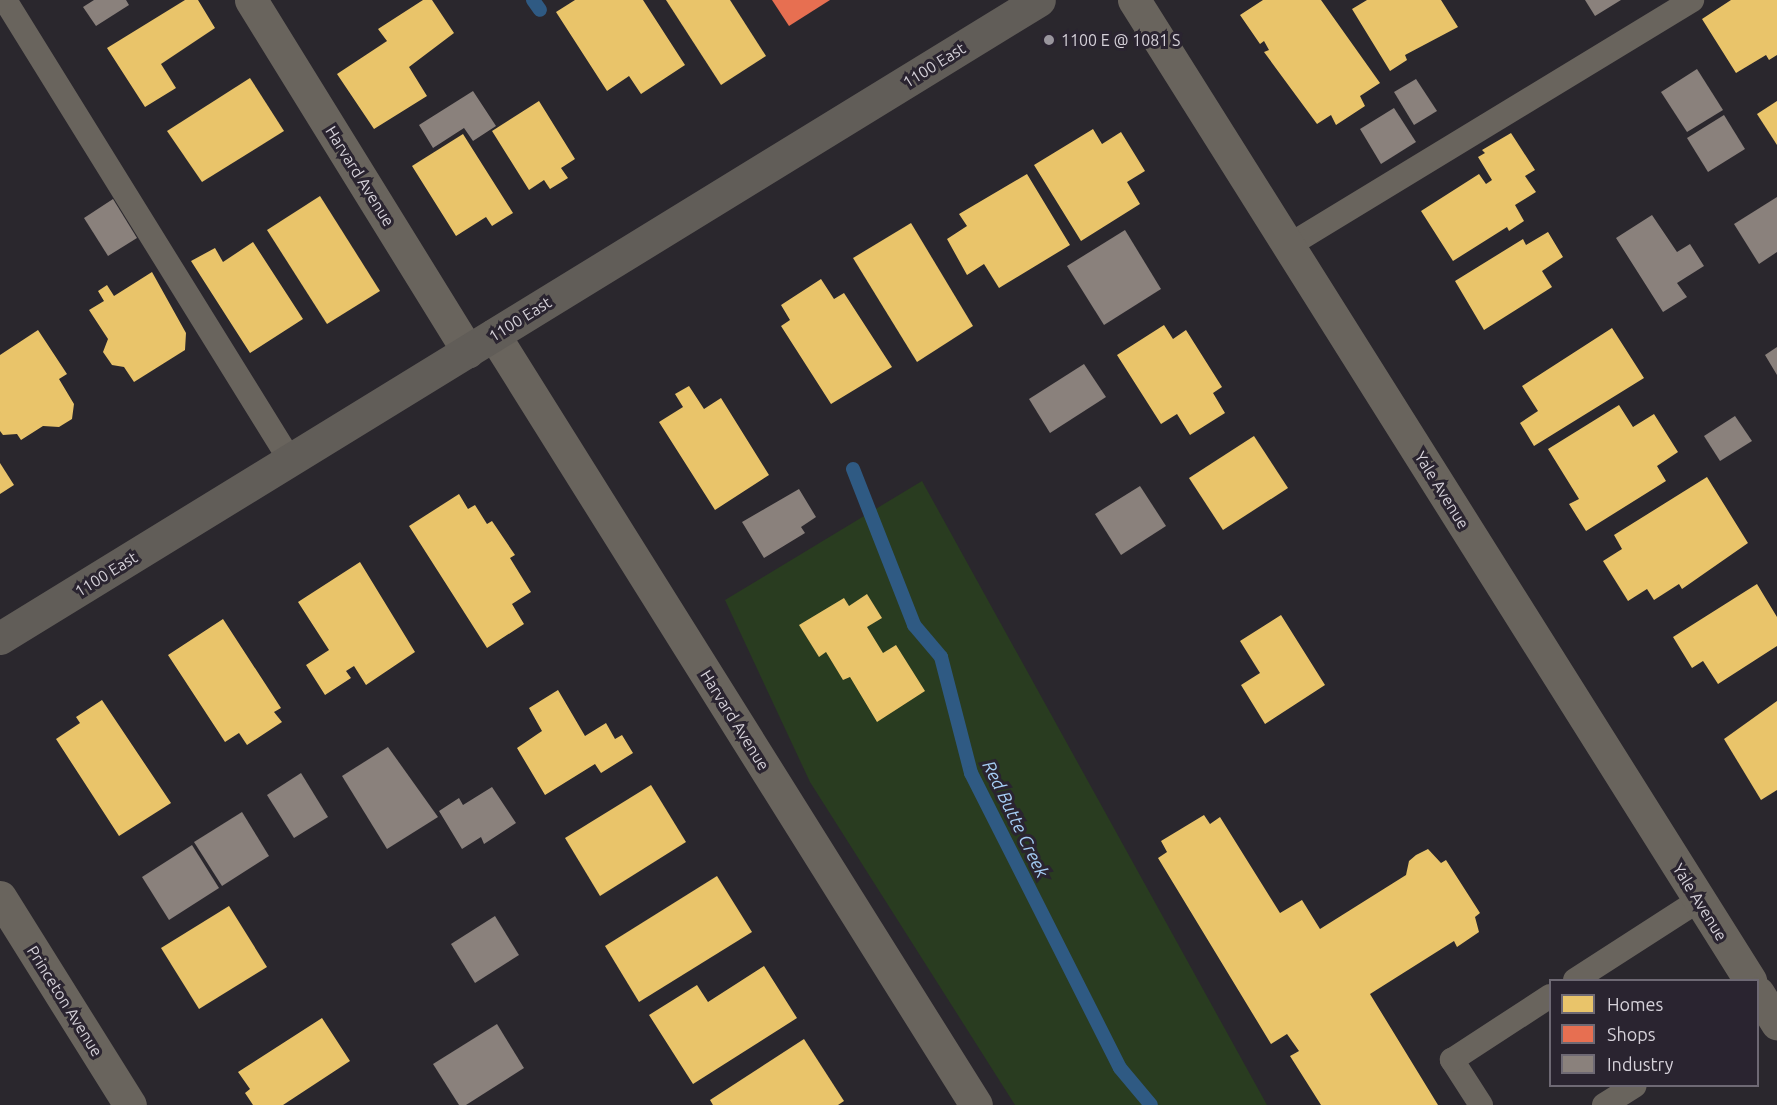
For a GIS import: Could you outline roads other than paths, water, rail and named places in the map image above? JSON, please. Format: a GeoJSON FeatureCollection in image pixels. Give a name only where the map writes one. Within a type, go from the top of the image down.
{"type":"FeatureCollection","features":[{"type":"Feature","properties":{"kind":"street","name":"Harvard Avenue"},"geometry":{"type":"LineString","coordinates":[[251,0],[481,343],[976,1105]]}},
{"type":"Feature","properties":{"kind":"street","name":"1100 East"},"geometry":{"type":"LineString","coordinates":[[0,638],[1039,0]]}},
{"type":"Feature","properties":{"kind":"street","name":"Yale Avenue"},"geometry":{"type":"LineString","coordinates":[[1134,0],[1747,979]]}},
{"type":"Feature","properties":{"kind":"street","name":"Princeton Avenue"},"geometry":{"type":"LineString","coordinates":[[0,897],[130,1105]]}},
{"type":"Feature","properties":{"kind":"lane"},"geometry":{"type":"LineString","coordinates":[[5,0],[290,460]]}},
{"type":"Feature","properties":{"kind":"lane"},"geometry":{"type":"LineString","coordinates":[[1288,246],[1692,0]]}},
{"type":"Feature","properties":{"kind":"lane"},"geometry":{"type":"LineString","coordinates":[[1578,979],[1699,900]]}},
{"type":"Feature","properties":{"kind":"lane"},"geometry":{"type":"LineString","coordinates":[[1481,1105],[1452,1060],[1549,997]]}},
{"type":"Feature","properties":{"kind":"lane"},"geometry":{"type":"LineString","coordinates":[[1604,1105],[1633,1087]]}},
{"type":"Feature","properties":{"kind":"waterway","name":"Red Butte Creek"},"geometry":{"type":"LineString","coordinates":[[533,0],[540,10]]}},
{"type":"Feature","properties":{"kind":"waterway","name":"Red Butte Creek"},"geometry":{"type":"LineString","coordinates":[[853,469],[914,625],[941,657],[971,773],[1120,1068],[1151,1105]]}},
{"type":"Feature","properties":{"kind":"place","name":"1100 E @ 1081 S"},"geometry":{"type":"Point","coordinates":[1049,40]}}]}
